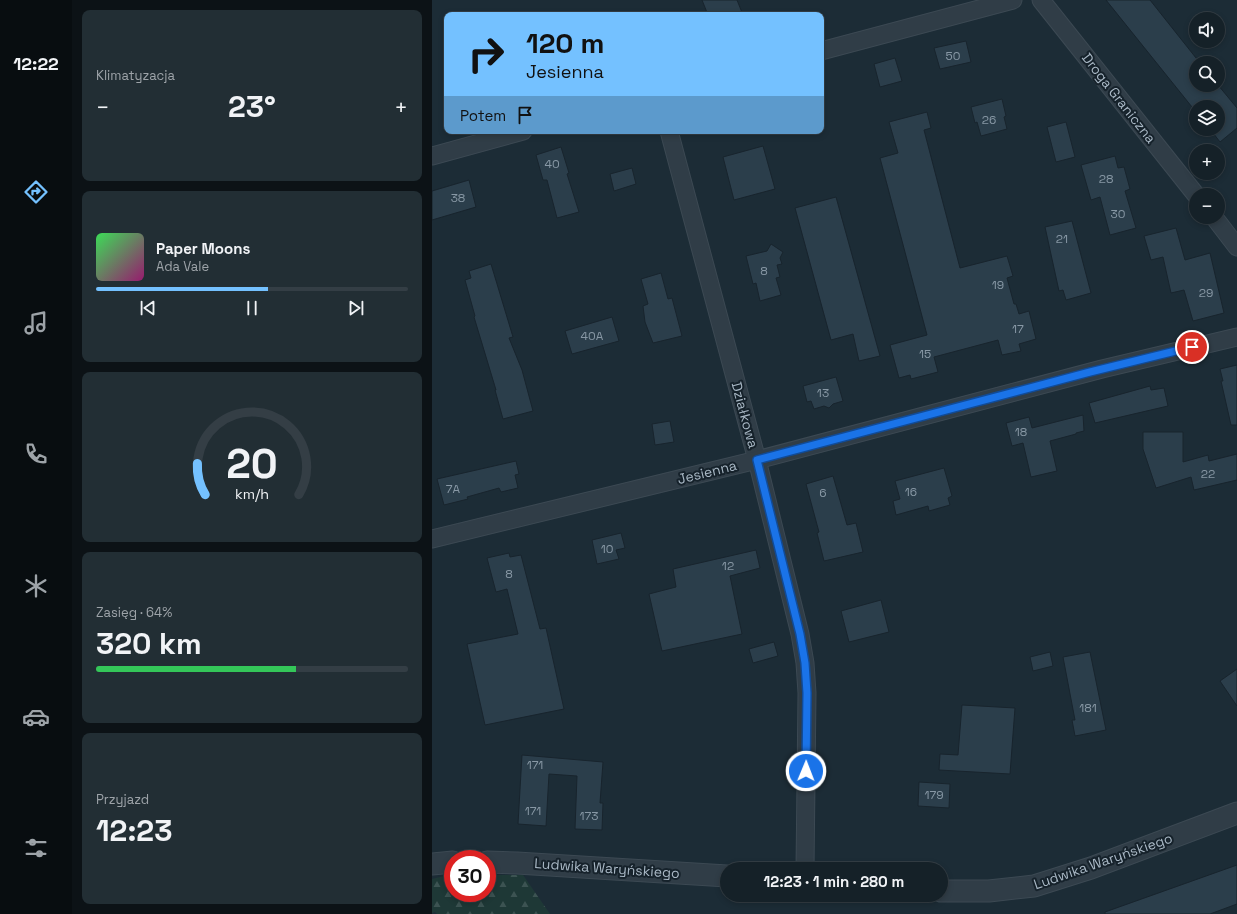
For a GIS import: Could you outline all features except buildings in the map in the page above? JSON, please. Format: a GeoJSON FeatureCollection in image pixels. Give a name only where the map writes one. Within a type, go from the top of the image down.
{"type":"FeatureCollection","features":[{"type":"Feature","properties":{"kind":"street"},"geometry":{"type":"LineString","coordinates":[[824,50],[1013,0]]}},
{"type":"Feature","properties":{"kind":"street","name":"Droga Graniczna"},"geometry":{"type":"LineString","coordinates":[[1042,0],[1190,188]]}},
{"type":"Feature","properties":{"kind":"street"},"geometry":{"type":"LineString","coordinates":[[432,156],[512,134]]}},
{"type":"Feature","properties":{"kind":"street","name":"Działkowa"},"geometry":{"type":"LineString","coordinates":[[670,134],[757,460],[800,634],[805,663],[807,693],[805,862]]}},
{"type":"Feature","properties":{"kind":"street"},"geometry":{"type":"LineString","coordinates":[[1220,224],[1237,246]]}},
{"type":"Feature","properties":{"kind":"street","name":"Jesienna"},"geometry":{"type":"LineString","coordinates":[[432,539],[757,460],[1102,369],[1237,337]]}},
{"type":"Feature","properties":{"kind":"street","name":"Ludwika Waryńskiego"},"geometry":{"type":"LineString","coordinates":[[948,891],[989,892],[1034,886],[1091,868],[1237,812]]}},
{"type":"Feature","properties":{"kind":"street","name":"Ludwika Waryńskiego"},"geometry":{"type":"LineString","coordinates":[[496,862],[720,876]]}},
{"type":"Feature","properties":{"kind":"street"},"geometry":{"type":"LineString","coordinates":[[432,864],[444,863]]}},
{"type":"Feature","properties":{"kind":"green space"},"geometry":{"type":"Polygon","coordinates":[[[496,875],[523,875],[550,914],[432,913],[432,879],[444,876],[444,902],[496,902],[496,875]]]}},
{"type":"Feature","properties":{"kind":"route"},"geometry":{"type":"LineString","coordinates":[[806,771],[807,693],[805,663],[800,634],[757,460],[1090,372],[1192,347]]}}]}
